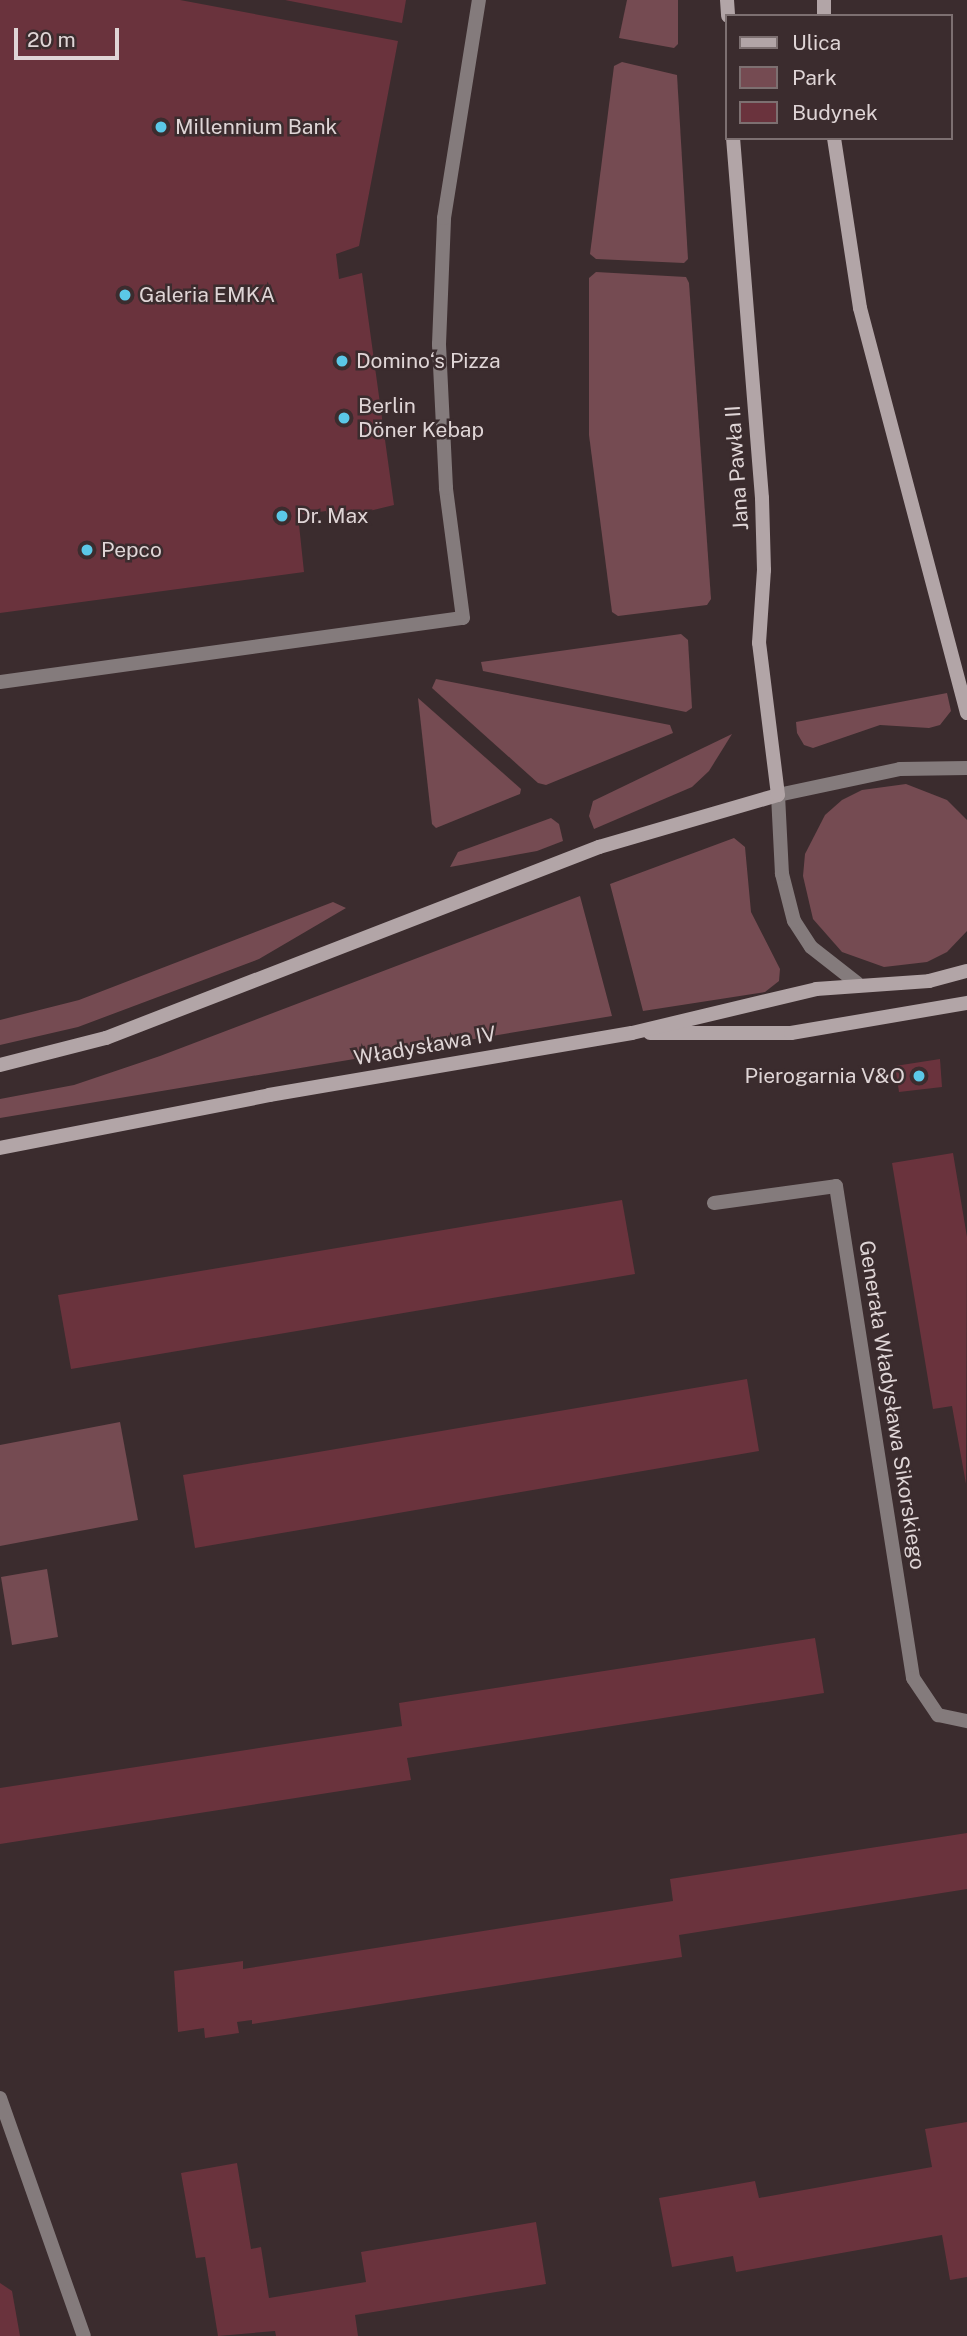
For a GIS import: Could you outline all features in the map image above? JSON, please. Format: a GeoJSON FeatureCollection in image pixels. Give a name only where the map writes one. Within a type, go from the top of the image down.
{"type":"FeatureCollection","features":[{"type":"Feature","properties":{"kind":"main road","name":"Jana Pawła II"},"geometry":{"type":"LineString","coordinates":[[733,140],[762,498],[764,570],[759,643],[778,795]]}},
{"type":"Feature","properties":{"kind":"main road"},"geometry":{"type":"LineString","coordinates":[[834,140],[860,307],[967,713]]}},
{"type":"Feature","properties":{"kind":"main road"},"geometry":{"type":"LineString","coordinates":[[0,1065],[106,1038],[599,847],[778,795]]}},
{"type":"Feature","properties":{"kind":"main road","name":"Władysława IV"},"geometry":{"type":"LineString","coordinates":[[0,1148],[269,1095],[632,1033],[816,989],[857,983],[929,981],[967,971]]}},
{"type":"Feature","properties":{"kind":"main road"},"geometry":{"type":"LineString","coordinates":[[632,1033],[791,1032],[967,1003]]}},
{"type":"Feature","properties":{"kind":"street"},"geometry":{"type":"LineString","coordinates":[[0,682],[463,618],[446,488],[439,344],[444,218],[479,0]]}},
{"type":"Feature","properties":{"kind":"street"},"geometry":{"type":"LineString","coordinates":[[857,983],[811,947],[794,921],[782,874],[778,795],[900,769],[967,768]]}},
{"type":"Feature","properties":{"kind":"street","name":"Generała Władysława Sikorskiego"},"geometry":{"type":"LineString","coordinates":[[714,1203],[836,1186],[913,1678],[938,1715],[967,1721]]}},
{"type":"Feature","properties":{"kind":"street"},"geometry":{"type":"LineString","coordinates":[[0,2098],[84,2336]]}},
{"type":"Feature","properties":{"kind":"green space"},"geometry":{"type":"Polygon","coordinates":[[[627,0],[678,0],[678,44],[674,48],[619,38],[627,0]]]}},
{"type":"Feature","properties":{"kind":"green space"},"geometry":{"type":"Polygon","coordinates":[[[622,62],[677,75],[688,259],[684,263],[596,259],[590,254],[614,66],[622,62]]]}},
{"type":"Feature","properties":{"kind":"green space"},"geometry":{"type":"Polygon","coordinates":[[[596,272],[686,277],[689,283],[711,599],[707,605],[618,616],[612,612],[589,435],[589,278],[596,272]]]}},
{"type":"Feature","properties":{"kind":"green space"},"geometry":{"type":"Polygon","coordinates":[[[681,634],[688,640],[692,708],[686,712],[483,671],[481,662],[681,634]]]}},
{"type":"Feature","properties":{"kind":"green space"},"geometry":{"type":"Polygon","coordinates":[[[436,679],[670,725],[673,733],[546,785],[538,783],[432,688],[436,679]]]}},
{"type":"Feature","properties":{"kind":"green space"},"geometry":{"type":"Polygon","coordinates":[[[947,693],[951,711],[940,725],[929,728],[880,725],[813,748],[804,745],[797,733],[796,722],[947,693]]]}},
{"type":"Feature","properties":{"kind":"green space"},"geometry":{"type":"Polygon","coordinates":[[[418,698],[521,789],[520,794],[436,828],[432,824],[418,698]]]}},
{"type":"Feature","properties":{"kind":"green space"},"geometry":{"type":"Polygon","coordinates":[[[732,734],[709,771],[692,787],[594,829],[589,816],[593,801],[732,734]]]}},
{"type":"Feature","properties":{"kind":"green space"},"geometry":{"type":"Polygon","coordinates":[[[906,784],[947,800],[967,820],[967,931],[947,952],[927,962],[884,967],[842,952],[813,919],[803,876],[805,854],[825,815],[842,800],[862,790],[906,784]]]}},
{"type":"Feature","properties":{"kind":"green space"},"geometry":{"type":"Polygon","coordinates":[[[551,818],[559,824],[563,841],[537,851],[450,867],[458,852],[551,818]]]}},
{"type":"Feature","properties":{"kind":"green space"},"geometry":{"type":"Polygon","coordinates":[[[734,838],[745,847],[751,912],[780,969],[779,981],[765,992],[643,1011],[610,884],[734,838]]]}},
{"type":"Feature","properties":{"kind":"green space"},"geometry":{"type":"Polygon","coordinates":[[[580,896],[612,1016],[0,1118],[0,1099],[74,1085],[160,1056],[580,896]]]}},
{"type":"Feature","properties":{"kind":"green space"},"geometry":{"type":"Polygon","coordinates":[[[333,902],[346,908],[259,959],[78,1027],[0,1045],[0,1020],[79,1000],[333,902]]]}},
{"type":"Feature","properties":{"kind":"green space"},"geometry":{"type":"Polygon","coordinates":[[[120,1422],[138,1520],[0,1546],[0,1445],[120,1422]]]}},
{"type":"Feature","properties":{"kind":"green space"},"geometry":{"type":"Polygon","coordinates":[[[47,1569],[58,1637],[12,1645],[1,1577],[47,1569]]]}},
{"type":"Feature","properties":{"kind":"building"},"geometry":{"type":"Polygon","coordinates":[[[0,0],[180,0],[398,41],[359,246],[336,254],[339,279],[362,273],[394,505],[328,521],[326,511],[298,515],[304,572],[0,613],[0,0]]]}},
{"type":"Feature","properties":{"kind":"building"},"geometry":{"type":"Polygon","coordinates":[[[285,0],[406,0],[402,23],[285,0]]]}},
{"type":"Feature","properties":{"kind":"building","name":"Pierogarnia V&O"},"geometry":{"type":"Polygon","coordinates":[[[940,1059],[942,1087],[899,1092],[895,1066],[940,1059]]]}},
{"type":"Feature","properties":{"kind":"building"},"geometry":{"type":"Polygon","coordinates":[[[953,1153],[967,1237],[966,1484],[952,1406],[933,1409],[892,1163],[953,1153]]]}},
{"type":"Feature","properties":{"kind":"building"},"geometry":{"type":"Polygon","coordinates":[[[622,1200],[635,1274],[71,1369],[58,1295],[622,1200]]]}},
{"type":"Feature","properties":{"kind":"building"},"geometry":{"type":"Polygon","coordinates":[[[747,1379],[759,1451],[195,1548],[183,1475],[747,1379]]]}},
{"type":"Feature","properties":{"kind":"building"},"geometry":{"type":"Polygon","coordinates":[[[815,1638],[824,1693],[407,1758],[411,1780],[0,1844],[0,1788],[402,1726],[399,1703],[815,1638]]]}},
{"type":"Feature","properties":{"kind":"building"},"geometry":{"type":"Polygon","coordinates":[[[967,1833],[967,1889],[679,1935],[682,1957],[252,2024],[252,2020],[237,2022],[239,2033],[205,2038],[204,2028],[178,2032],[174,1971],[243,1961],[243,1969],[673,1901],[670,1879],[967,1833]]]}},
{"type":"Feature","properties":{"kind":"building"},"geometry":{"type":"Polygon","coordinates":[[[967,2122],[967,2277],[950,2280],[942,2235],[736,2272],[733,2256],[672,2267],[659,2198],[755,2181],[759,2198],[932,2167],[925,2129],[967,2122]]]}},
{"type":"Feature","properties":{"kind":"building"},"geometry":{"type":"Polygon","coordinates":[[[237,2163],[251,2249],[261,2247],[269,2298],[366,2282],[361,2252],[536,2222],[546,2284],[355,2315],[358,2336],[276,2336],[275,2331],[218,2336],[205,2257],[196,2258],[181,2173],[237,2163]]]}},
{"type":"Feature","properties":{"kind":"building"},"geometry":{"type":"Polygon","coordinates":[[[0,2283],[12,2291],[20,2336],[0,2336],[0,2283]]]}},
{"type":"Feature","properties":{"kind":"place","name":"Millennium Bank"},"geometry":{"type":"Point","coordinates":[161,127]}},
{"type":"Feature","properties":{"kind":"place","name":"Galeria EMKA"},"geometry":{"type":"Point","coordinates":[125,295]}},
{"type":"Feature","properties":{"kind":"place","name":"Domino‘s Pizza"},"geometry":{"type":"Point","coordinates":[342,361]}},
{"type":"Feature","properties":{"kind":"place","name":"Berlin Döner Kebap"},"geometry":{"type":"Point","coordinates":[344,418]}},
{"type":"Feature","properties":{"kind":"place","name":"Dr. Max"},"geometry":{"type":"Point","coordinates":[282,516]}},
{"type":"Feature","properties":{"kind":"place","name":"Pepco"},"geometry":{"type":"Point","coordinates":[87,550]}},
{"type":"Feature","properties":{"kind":"place","name":"Pierogarnia V&O"},"geometry":{"type":"Point","coordinates":[919,1076]}}]}
